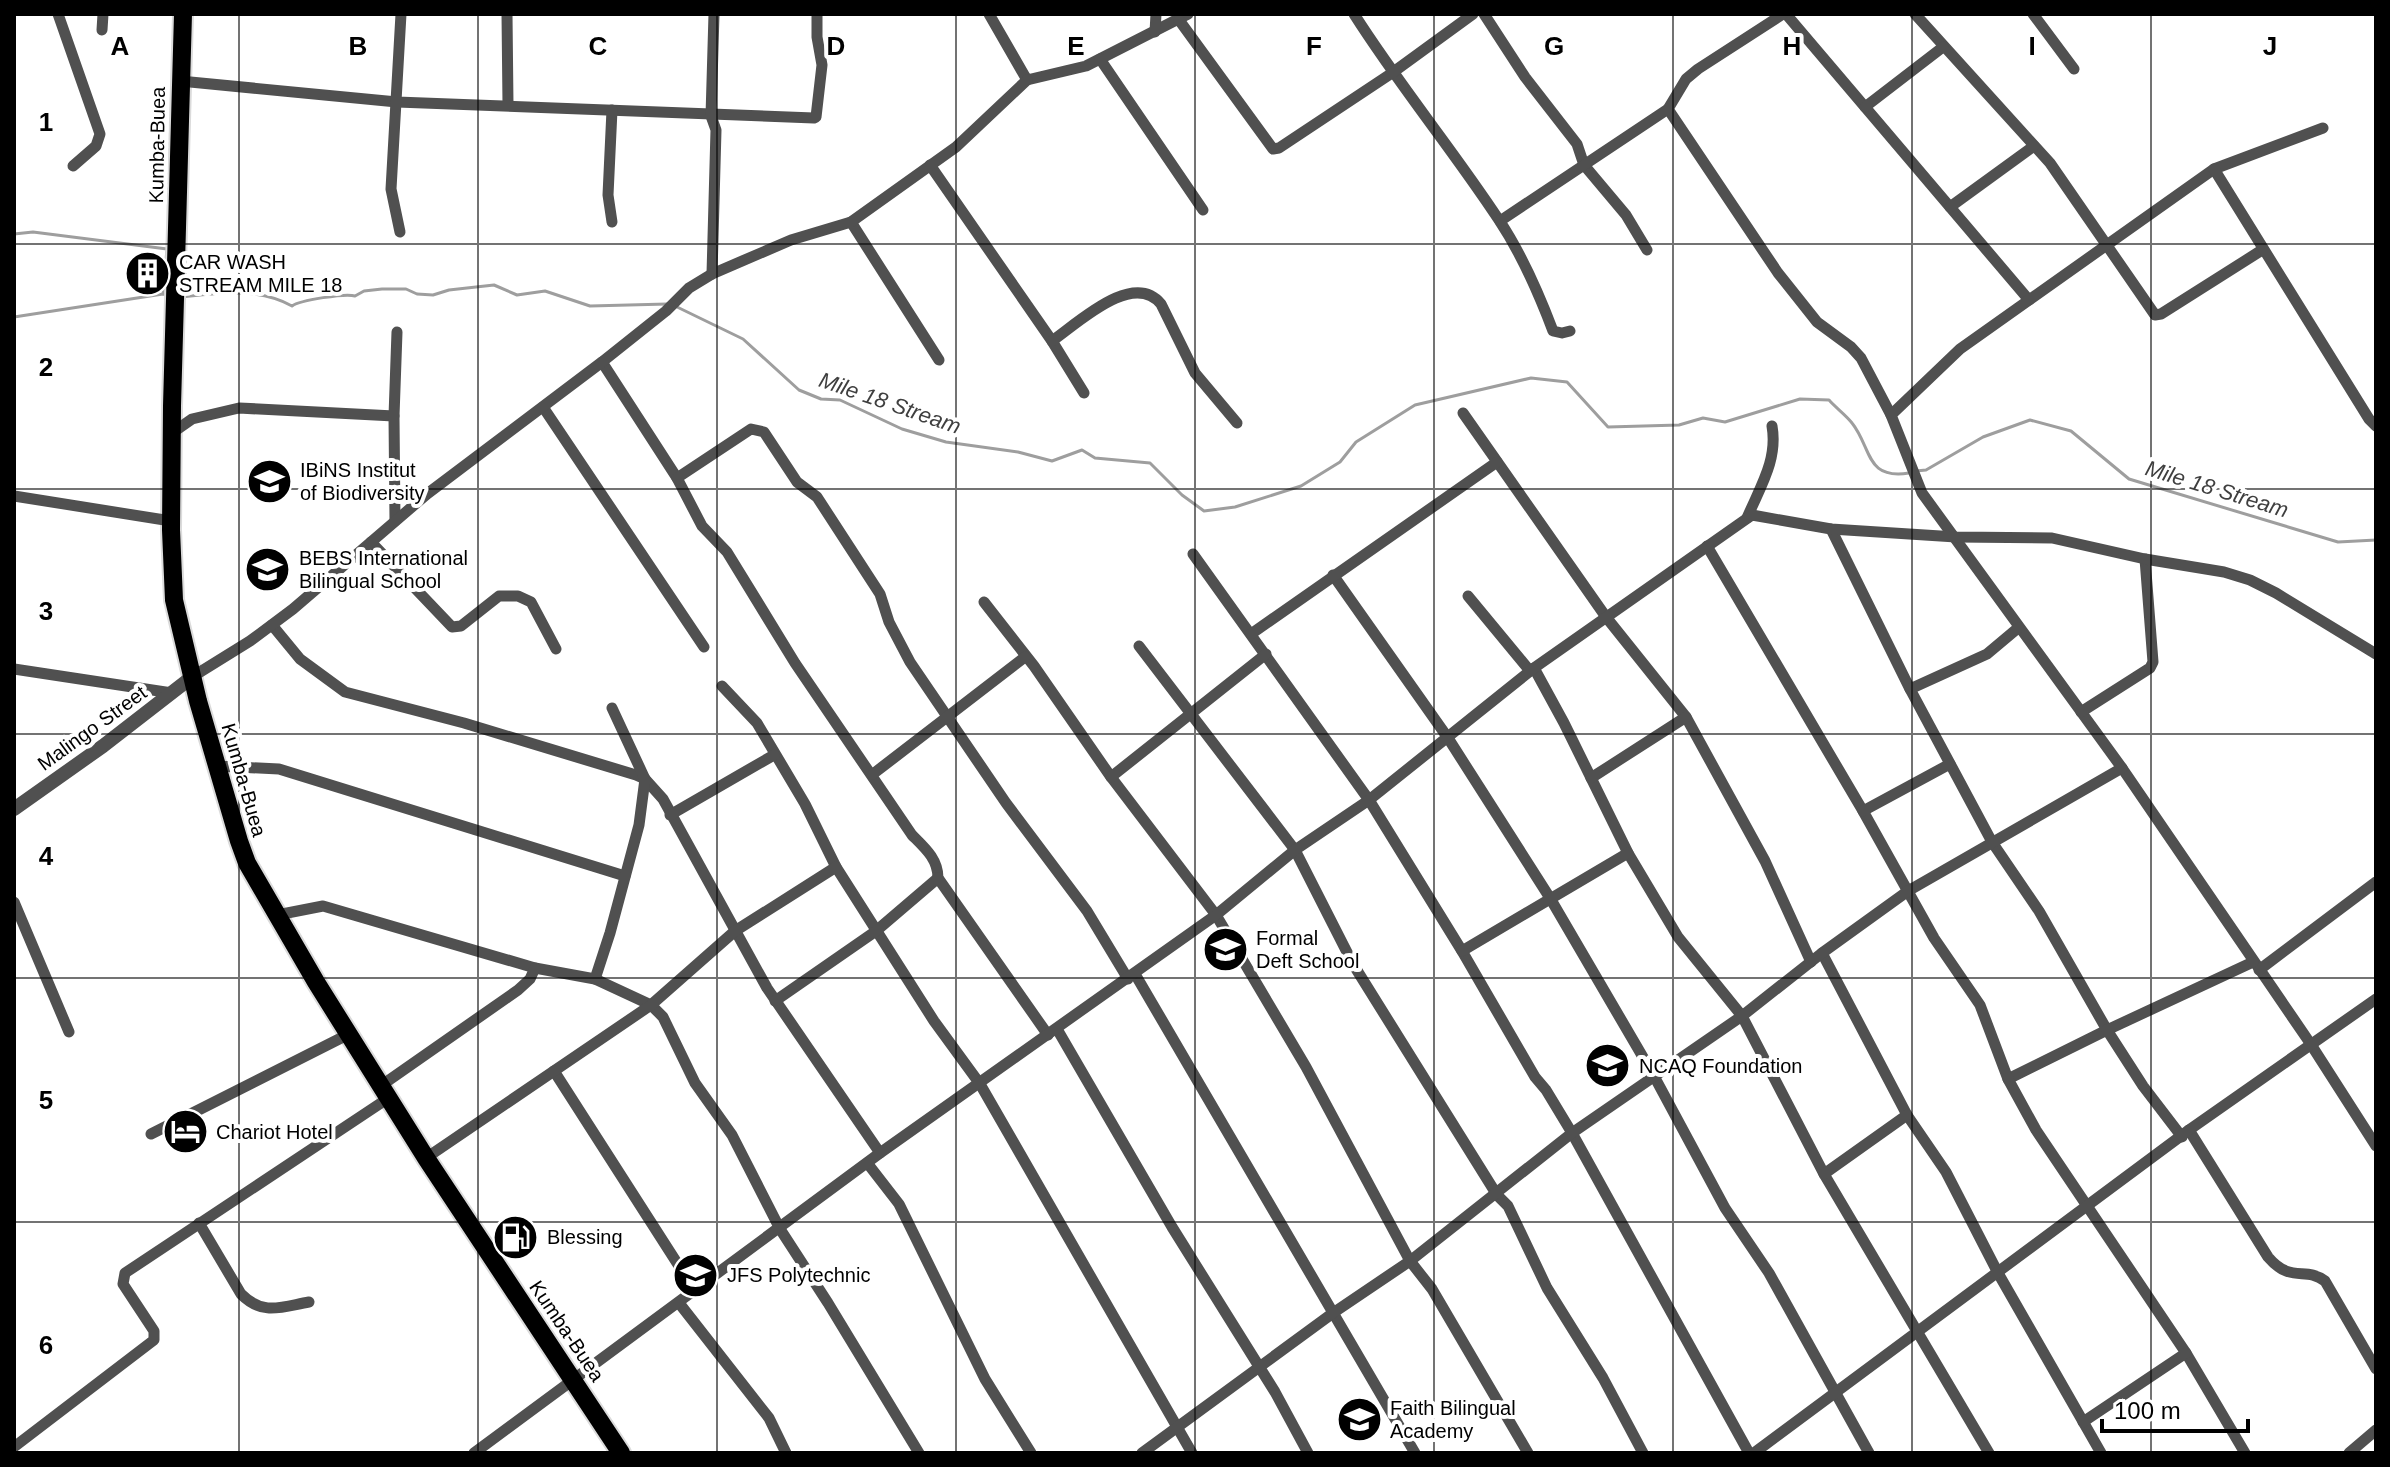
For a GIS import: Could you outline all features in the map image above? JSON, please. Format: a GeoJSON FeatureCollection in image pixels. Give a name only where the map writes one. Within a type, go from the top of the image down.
{"type":"FeatureCollection","features":[{"type":"Feature","properties":{"kind":"highway","name":"Kumba-Buea"},"geometry":{"type":"LineString","coordinates":[[183,14],[172,433],[174,600],[192,677],[242,854],[426,1158],[621,1453]]}},
{"type":"Feature","properties":{"kind":"street"},"geometry":{"type":"LineString","coordinates":[[58,14],[100,134],[96,146],[73,166]]}},
{"type":"Feature","properties":{"kind":"street"},"geometry":{"type":"LineString","coordinates":[[102,30],[103,14]]}},
{"type":"Feature","properties":{"kind":"street"},"geometry":{"type":"LineString","coordinates":[[400,232],[391,189],[401,14]]}},
{"type":"Feature","properties":{"kind":"street"},"geometry":{"type":"LineString","coordinates":[[507,14],[508,105]]}},
{"type":"Feature","properties":{"kind":"street"},"geometry":{"type":"LineString","coordinates":[[712,274],[716,130],[711,116],[714,14]]}},
{"type":"Feature","properties":{"kind":"street"},"geometry":{"type":"LineString","coordinates":[[180,81],[397,102],[816,118],[822,65],[817,14]]}},
{"type":"Feature","properties":{"kind":"street"},"geometry":{"type":"LineString","coordinates":[[989,14],[1027,80]]}},
{"type":"Feature","properties":{"kind":"street"},"geometry":{"type":"LineString","coordinates":[[1155,32],[1156,14]]}},
{"type":"Feature","properties":{"kind":"street"},"geometry":{"type":"LineString","coordinates":[[1354,14],[1392,73],[1500,221],[1553,331],[1570,331]]}},
{"type":"Feature","properties":{"kind":"street"},"geometry":{"type":"LineString","coordinates":[[192,677],[272,625],[427,494],[602,362],[666,311],[689,288],[712,274],[791,240],[851,222],[956,147],[1027,80],[1074,70],[1184,17],[1273,149],[1392,73],[1473,14]]}},
{"type":"Feature","properties":{"kind":"street"},"geometry":{"type":"LineString","coordinates":[[1484,14],[1525,77],[1577,144],[1584,165],[1626,215],[1647,250]]}},
{"type":"Feature","properties":{"kind":"street"},"geometry":{"type":"LineString","coordinates":[[1500,221],[1668,109],[1686,79],[1698,69],[1784,14],[2029,300]]}},
{"type":"Feature","properties":{"kind":"street"},"geometry":{"type":"LineString","coordinates":[[1915,14],[2050,163],[2155,315],[2262,250]]}},
{"type":"Feature","properties":{"kind":"street"},"geometry":{"type":"LineString","coordinates":[[2033,14],[2074,69]]}},
{"type":"Feature","properties":{"kind":"street"},"geometry":{"type":"LineString","coordinates":[[1865,107],[1943,47]]}},
{"type":"Feature","properties":{"kind":"street"},"geometry":{"type":"LineString","coordinates":[[1100,59],[1203,210]]}},
{"type":"Feature","properties":{"kind":"street"},"geometry":{"type":"LineString","coordinates":[[1668,109],[1785,283],[1817,322],[1861,358],[1891,415],[1917,485],[2122,768],[2310,1043],[2376,1146]]}},
{"type":"Feature","properties":{"kind":"street"},"geometry":{"type":"LineString","coordinates":[[612,110],[608,195],[612,222]]}},
{"type":"Feature","properties":{"kind":"street"},"geometry":{"type":"LineString","coordinates":[[1891,415],[1952,355],[2214,169],[2323,128]]}},
{"type":"Feature","properties":{"kind":"street"},"geometry":{"type":"LineString","coordinates":[[1950,207],[2034,146]]}},
{"type":"Feature","properties":{"kind":"street"},"geometry":{"type":"LineString","coordinates":[[930,165],[1052,341],[1084,393]]}},
{"type":"Feature","properties":{"kind":"street"},"geometry":{"type":"LineString","coordinates":[[2214,169],[2262,250],[2376,426]]}},
{"type":"Feature","properties":{"kind":"street"},"geometry":{"type":"LineString","coordinates":[[851,222],[939,360]]}},
{"type":"Feature","properties":{"kind":"street"},"geometry":{"type":"LineString","coordinates":[[1052,341],[1116,297],[1142,292],[1154,295],[1195,373],[1237,423]]}},
{"type":"Feature","properties":{"kind":"street"},"geometry":{"type":"LineString","coordinates":[[395,521],[397,332]]}},
{"type":"Feature","properties":{"kind":"street"},"geometry":{"type":"LineString","coordinates":[[602,362],[677,478],[706,532],[731,558],[795,663],[912,835],[932,855],[938,878],[1053,1032],[1275,1392],[1308,1453]]}},
{"type":"Feature","properties":{"kind":"street"},"geometry":{"type":"LineString","coordinates":[[543,407],[704,647]]}},
{"type":"Feature","properties":{"kind":"street"},"geometry":{"type":"LineString","coordinates":[[172,433],[192,419],[239,408],[394,416]]}},
{"type":"Feature","properties":{"kind":"street"},"geometry":{"type":"LineString","coordinates":[[1463,413],[1606,617],[1686,717],[1765,861],[1811,962]]}},
{"type":"Feature","properties":{"kind":"street"},"geometry":{"type":"LineString","coordinates":[[1747,518],[1773,459],[1775,443],[1772,426]]}},
{"type":"Feature","properties":{"kind":"street"},"geometry":{"type":"LineString","coordinates":[[677,478],[751,429],[764,432],[772,440],[797,482],[817,497],[880,594],[889,622],[910,662],[1006,803],[1087,911],[1131,976],[1415,1453]]}},
{"type":"Feature","properties":{"kind":"street"},"geometry":{"type":"LineString","coordinates":[[1251,634],[1497,462]]}},
{"type":"Feature","properties":{"kind":"street"},"geometry":{"type":"LineString","coordinates":[[14,496],[171,521]]}},
{"type":"Feature","properties":{"kind":"street"},"geometry":{"type":"LineString","coordinates":[[474,1453],[880,1153],[1216,915],[1295,850],[1369,800],[1532,669],[1747,518],[1757,514],[1831,529],[1956,537],[2052,538],[2145,559],[2224,572],[2250,580],[2344,632],[2376,654]]}},
{"type":"Feature","properties":{"kind":"street"},"geometry":{"type":"LineString","coordinates":[[1831,529],[1910,689],[1992,842],[2039,911],[2143,1086],[2186,1133],[2277,1268],[2288,1274],[2319,1277],[2325,1281],[2376,1369]]}},
{"type":"Feature","properties":{"kind":"street"},"geometry":{"type":"LineString","coordinates":[[371,542],[452,627],[461,626],[499,596],[524,597],[531,602],[556,649]]}},
{"type":"Feature","properties":{"kind":"street"},"geometry":{"type":"LineString","coordinates":[[1707,546],[1934,938],[1980,1005],[2008,1079],[2036,1130],[2186,1353],[2245,1453]]}},
{"type":"Feature","properties":{"kind":"street"},"geometry":{"type":"LineString","coordinates":[[1193,554],[1369,800],[1535,1077],[1572,1133],[1751,1453],[2186,1133],[2376,999]]}},
{"type":"Feature","properties":{"kind":"street"},"geometry":{"type":"LineString","coordinates":[[2081,712],[2144,674],[2153,662],[2145,559]]}},
{"type":"Feature","properties":{"kind":"street"},"geometry":{"type":"LineString","coordinates":[[1333,575],[1448,738],[1550,898],[1654,1076],[1725,1208],[1769,1273],[1869,1453]]}},
{"type":"Feature","properties":{"kind":"street"},"geometry":{"type":"LineString","coordinates":[[1468,596],[1532,669],[1628,853],[1678,937],[1742,1016],[1824,1174],[1989,1453]]}},
{"type":"Feature","properties":{"kind":"street"},"geometry":{"type":"LineString","coordinates":[[984,602],[1216,915],[1306,1067],[1410,1261],[1432,1289],[1528,1453]]}},
{"type":"Feature","properties":{"kind":"street"},"geometry":{"type":"LineString","coordinates":[[272,625],[300,659],[352,695],[464,723],[645,779]]}},
{"type":"Feature","properties":{"kind":"street"},"geometry":{"type":"LineString","coordinates":[[1910,689],[1987,654],[2018,628]]}},
{"type":"Feature","properties":{"kind":"street"},"geometry":{"type":"LineString","coordinates":[[1139,646],[1295,850],[1353,964],[1497,1195],[1508,1206],[1547,1288],[1603,1378],[1643,1453]]}},
{"type":"Feature","properties":{"kind":"street"},"geometry":{"type":"LineString","coordinates":[[1111,777],[1266,654]]}},
{"type":"Feature","properties":{"kind":"street"},"geometry":{"type":"LineString","coordinates":[[873,774],[1025,657]]}},
{"type":"Feature","properties":{"kind":"street"},"geometry":{"type":"LineString","coordinates":[[14,669],[172,693]]}},
{"type":"Feature","properties":{"kind":"street","name":"Malingo Street"},"geometry":{"type":"LineString","coordinates":[[14,809],[192,677]]}},
{"type":"Feature","properties":{"kind":"street"},"geometry":{"type":"LineString","coordinates":[[722,686],[757,723],[810,814],[836,867],[934,1021],[980,1084],[1192,1453]]}},
{"type":"Feature","properties":{"kind":"street"},"geometry":{"type":"LineString","coordinates":[[612,708],[645,779],[663,799],[775,1001],[880,1153]]}},
{"type":"Feature","properties":{"kind":"street"},"geometry":{"type":"LineString","coordinates":[[1591,778],[1686,717]]}},
{"type":"Feature","properties":{"kind":"street"},"geometry":{"type":"LineString","coordinates":[[670,815],[774,755]]}},
{"type":"Feature","properties":{"kind":"street"},"geometry":{"type":"LineString","coordinates":[[1863,811],[1950,764]]}},
{"type":"Feature","properties":{"kind":"street"},"geometry":{"type":"LineString","coordinates":[[216,766],[279,769],[625,876]]}},
{"type":"Feature","properties":{"kind":"street"},"geometry":{"type":"LineString","coordinates":[[1142,1453],[1333,1313],[1410,1261],[1572,1133],[1742,1016],[1908,891],[2122,768]]}},
{"type":"Feature","properties":{"kind":"street"},"geometry":{"type":"LineString","coordinates":[[595,979],[639,825],[645,779]]}},
{"type":"Feature","properties":{"kind":"street"},"geometry":{"type":"LineString","coordinates":[[1462,951],[1628,853]]}},
{"type":"Feature","properties":{"kind":"street"},"geometry":{"type":"LineString","coordinates":[[426,1158],[651,1005],[735,931],[836,867]]}},
{"type":"Feature","properties":{"kind":"street"},"geometry":{"type":"LineString","coordinates":[[775,1001],[876,931],[938,878]]}},
{"type":"Feature","properties":{"kind":"street"},"geometry":{"type":"LineString","coordinates":[[2008,1079],[2107,1030],[2256,966],[2376,882]]}},
{"type":"Feature","properties":{"kind":"street"},"geometry":{"type":"LineString","coordinates":[[14,902],[69,1032]]}},
{"type":"Feature","properties":{"kind":"street"},"geometry":{"type":"LineString","coordinates":[[277,915],[323,906],[535,968],[595,979],[651,1005],[663,1017],[695,1083],[732,1135],[780,1229],[919,1453]]}},
{"type":"Feature","properties":{"kind":"street"},"geometry":{"type":"LineString","coordinates":[[1822,953],[1907,1115],[1946,1172],[1998,1273],[2101,1453]]}},
{"type":"Feature","properties":{"kind":"street"},"geometry":{"type":"LineString","coordinates":[[14,1447],[154,1340],[154,1331],[123,1284],[125,1273],[386,1091],[518,990],[530,979],[535,968]]}},
{"type":"Feature","properties":{"kind":"street"},"geometry":{"type":"LineString","coordinates":[[151,1134],[349,1034]]}},
{"type":"Feature","properties":{"kind":"street"},"geometry":{"type":"LineString","coordinates":[[554,1071],[695,1291]]}},
{"type":"Feature","properties":{"kind":"street"},"geometry":{"type":"LineString","coordinates":[[1824,1174],[1907,1115]]}},
{"type":"Feature","properties":{"kind":"street"},"geometry":{"type":"LineString","coordinates":[[868,1164],[899,1204],[985,1379],[1031,1453]]}},
{"type":"Feature","properties":{"kind":"street"},"geometry":{"type":"LineString","coordinates":[[199,1223],[241,1294],[250,1303],[268,1309],[309,1302]]}},
{"type":"Feature","properties":{"kind":"street"},"geometry":{"type":"LineString","coordinates":[[679,1303],[769,1418],[786,1453]]}},
{"type":"Feature","properties":{"kind":"street"},"geometry":{"type":"LineString","coordinates":[[2083,1422],[2186,1353]]}},
{"type":"Feature","properties":{"kind":"street"},"geometry":{"type":"LineString","coordinates":[[2356,1451],[2376,1430]]}},
{"type":"Feature","properties":{"kind":"waterway","name":"Mile 18 Stream"},"geometry":{"type":"LineString","coordinates":[[14,234],[33,232],[167,249],[163,294],[169,295]]}},
{"type":"Feature","properties":{"kind":"waterway","name":"Mile 18 Stream"},"geometry":{"type":"LineString","coordinates":[[181,297],[252,294],[292,306],[313,299],[355,296],[364,291],[382,289],[406,289],[417,294],[433,295],[494,285],[517,295],[545,291],[590,306],[667,304]]}},
{"type":"Feature","properties":{"kind":"waterway"},"geometry":{"type":"LineString","coordinates":[[14,317],[163,294]]}},
{"type":"Feature","properties":{"kind":"waterway","name":"Mile 18 Stream"},"geometry":{"type":"LineString","coordinates":[[675,306],[743,339],[799,390],[821,399],[840,400],[902,429],[946,442],[1018,452],[1052,461],[1082,450],[1095,458],[1150,463],[1182,495],[1204,511],[1235,507],[1301,486],[1340,462],[1356,442],[1415,405],[1531,378],[1567,382],[1608,427],[1679,425],[1703,418],[1725,422],[1800,399],[1829,400],[1852,423],[1877,467],[1884,472],[1909,473]]}},
{"type":"Feature","properties":{"kind":"waterway","name":"Mile 18 Stream"},"geometry":{"type":"LineString","coordinates":[[1916,471],[1926,470],[1983,437],[2030,420],[2071,431],[2129,479],[2338,542],[2376,540]]}},
{"type":"Feature","properties":{"kind":"place","name":"CAR WASH STREAM MILE 18"},"geometry":{"type":"Point","coordinates":[148,274]}},
{"type":"Feature","properties":{"kind":"place","name":"IBiNS Institut of Biodiversity"},"geometry":{"type":"Point","coordinates":[269,482]}},
{"type":"Feature","properties":{"kind":"place","name":"BEBS International Bilingual School"},"geometry":{"type":"Point","coordinates":[268,569]}},
{"type":"Feature","properties":{"kind":"place","name":"Formal Deft School"},"geometry":{"type":"Point","coordinates":[1225,950]}},
{"type":"Feature","properties":{"kind":"place","name":"NCAQ Foundation"},"geometry":{"type":"Point","coordinates":[1608,1066]}},
{"type":"Feature","properties":{"kind":"place","name":"Chariot Hotel"},"geometry":{"type":"Point","coordinates":[185,1132]}},
{"type":"Feature","properties":{"kind":"place","name":"Blessing"},"geometry":{"type":"Point","coordinates":[516,1237]}},
{"type":"Feature","properties":{"kind":"place","name":"JFS Polytechnic"},"geometry":{"type":"Point","coordinates":[696,1275]}},
{"type":"Feature","properties":{"kind":"place","name":"Faith Bilingual Academy"},"geometry":{"type":"Point","coordinates":[1359,1420]}}]}
